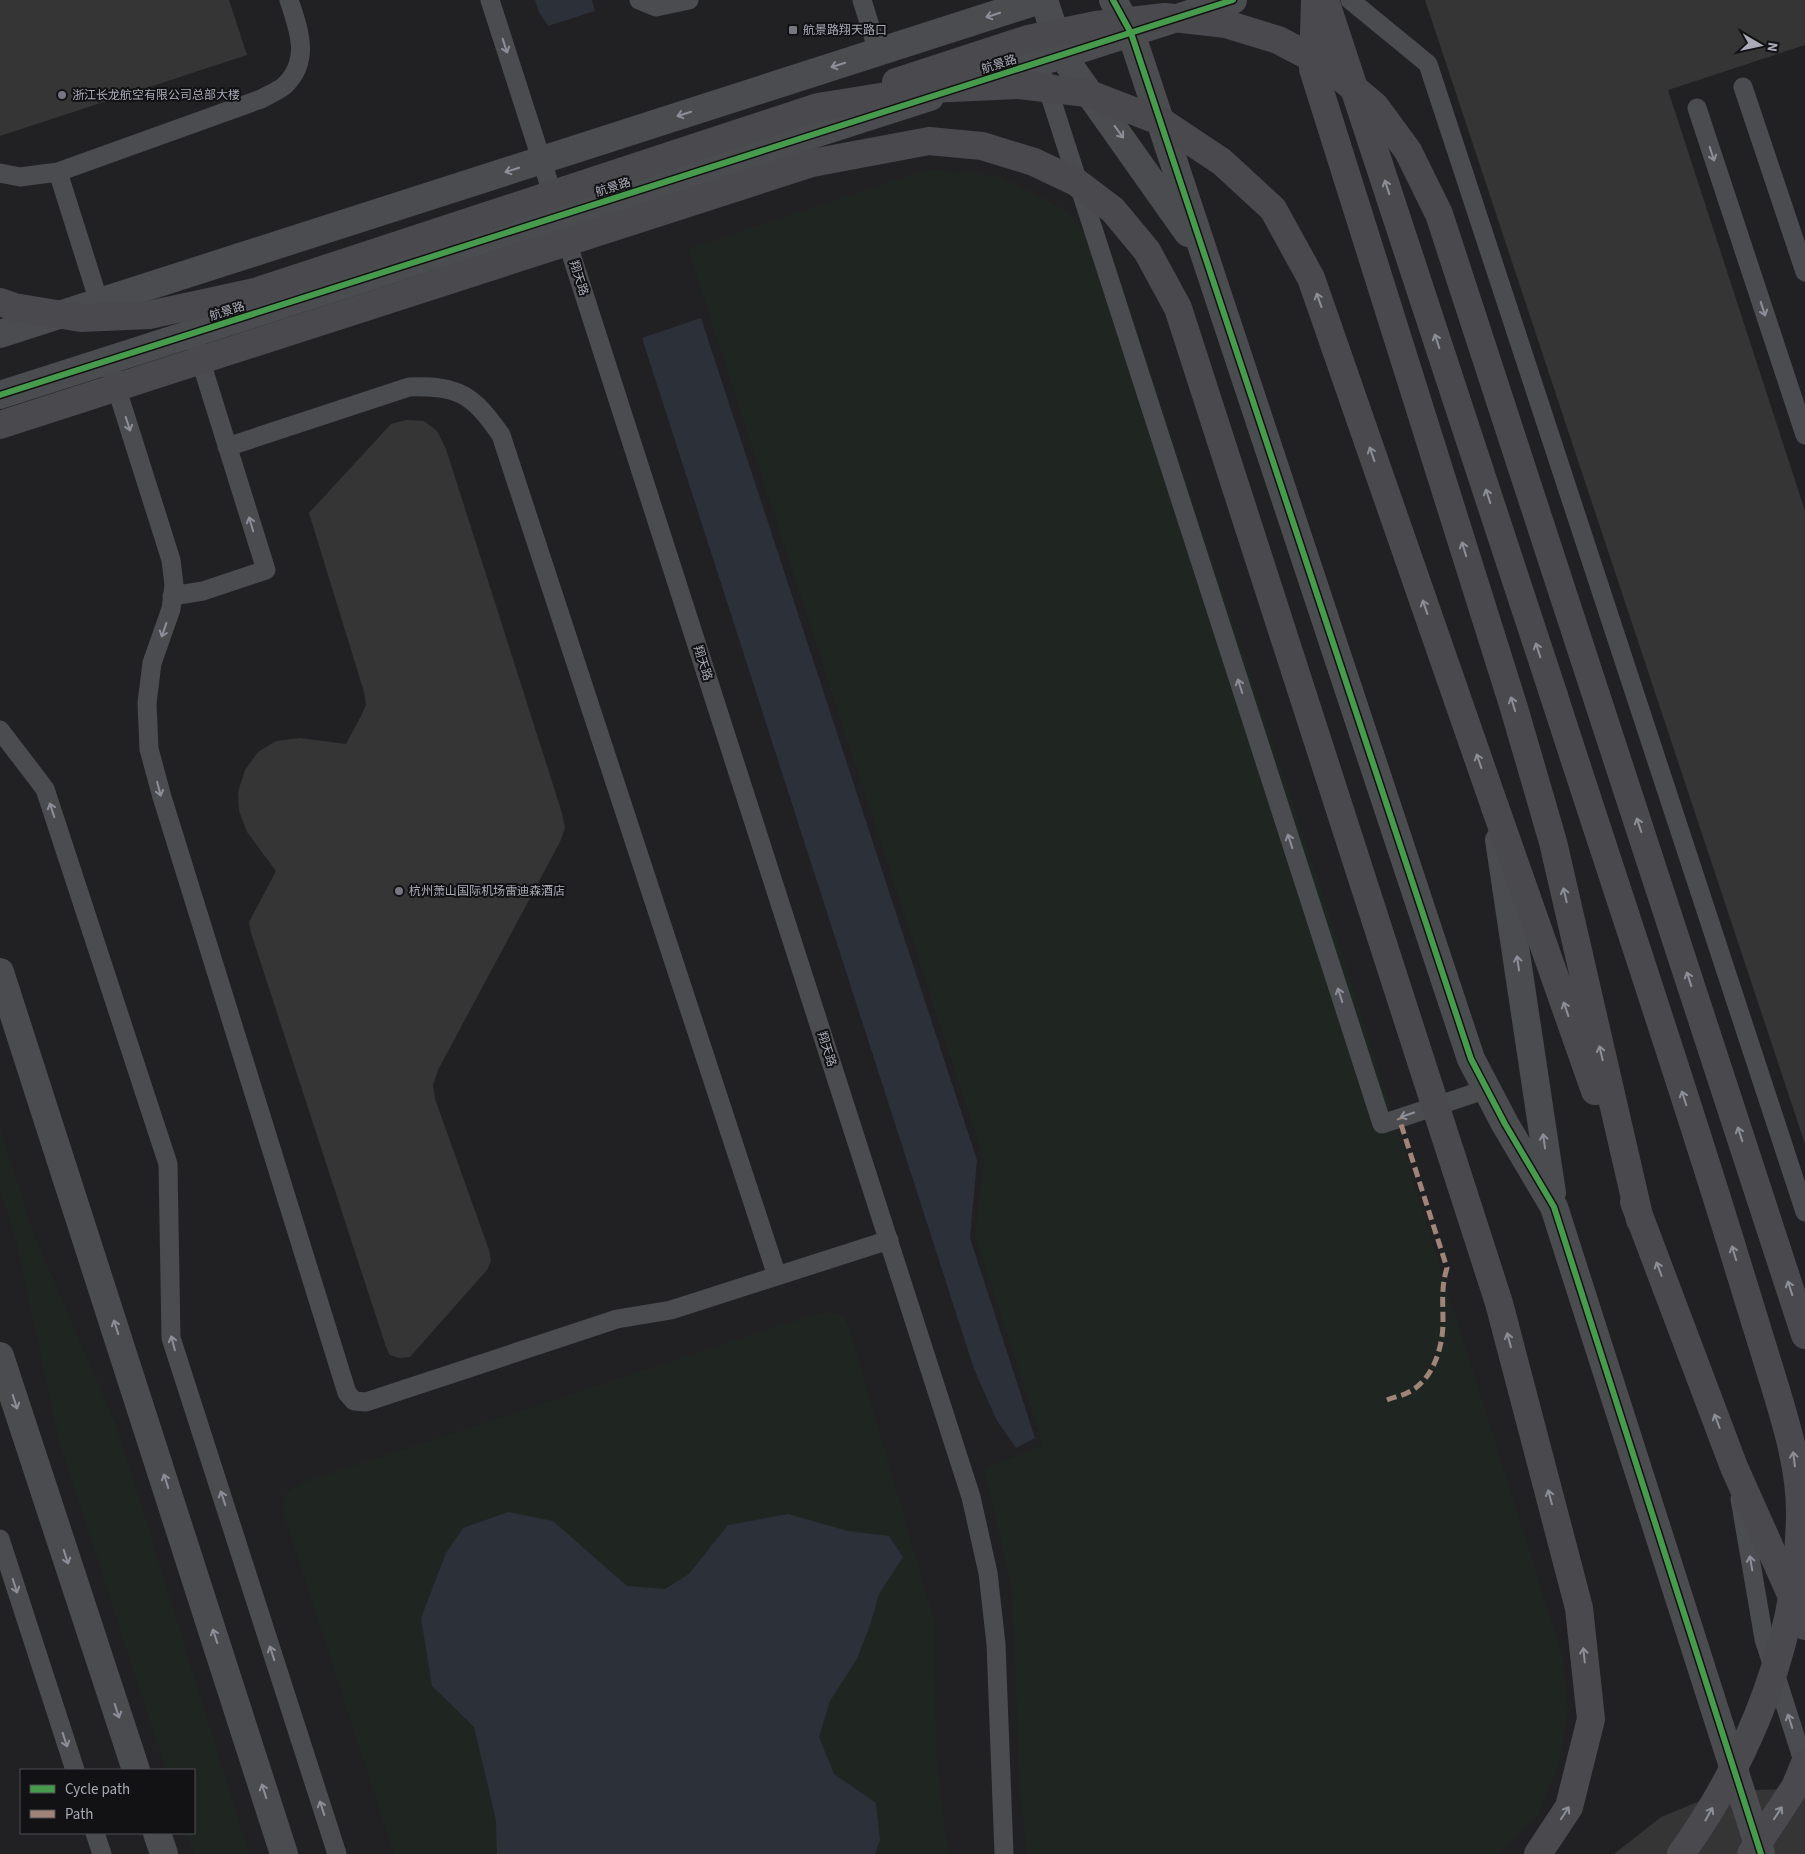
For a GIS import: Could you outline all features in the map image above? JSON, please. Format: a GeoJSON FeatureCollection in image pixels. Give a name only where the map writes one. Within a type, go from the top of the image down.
{"type":"FeatureCollection","features":[{"type":"Feature","properties":{"kind":"main road"},"geometry":{"type":"LineString","coordinates":[[1315,0],[1313,68],[1514,708],[1553,842],[1640,1220]]}},
{"type":"Feature","properties":{"kind":"main road"},"geometry":{"type":"LineString","coordinates":[[1325,0],[1725,1224],[1791,1440],[1800,1510],[1795,1584],[1779,1661],[1745,1744],[1707,1818],[1681,1854]]}},
{"type":"Feature","properties":{"kind":"main road"},"geometry":{"type":"LineString","coordinates":[[0,302],[14,307],[81,318],[149,315],[255,292],[1028,39],[1096,25],[1164,17],[1226,24],[1278,40],[1326,65],[1375,106],[1408,151],[1439,214],[1805,1334]]}},
{"type":"Feature","properties":{"kind":"main road"},"geometry":{"type":"LineString","coordinates":[[818,107],[930,89],[1018,85],[1087,93],[1162,122],[1222,162],[1273,209],[1311,278],[1494,807],[1640,1220],[1734,1467],[1805,1626]]}},
{"type":"Feature","properties":{"kind":"main road"},"geometry":{"type":"LineString","coordinates":[[0,425],[812,163],[929,141],[982,146],[1034,162],[1076,182],[1114,210],[1147,251],[1178,308],[1499,1303],[1579,1608],[1591,1718],[1569,1807],[1538,1854]]}},
{"type":"Feature","properties":{"kind":"main road"},"geometry":{"type":"LineString","coordinates":[[1751,1854],[1795,1787],[1805,1763]]}},
{"type":"Feature","properties":{"kind":"street"},"geometry":{"type":"LineString","coordinates":[[0,334],[1040,0]]}},
{"type":"Feature","properties":{"kind":"street"},"geometry":{"type":"LineString","coordinates":[[1044,0],[1062,55],[1172,208],[1210,268]]}},
{"type":"Feature","properties":{"kind":"street"},"geometry":{"type":"LineString","coordinates":[[1112,0],[1131,33],[1471,1059],[1554,1207]]}},
{"type":"Feature","properties":{"kind":"street","name":"航景路"},"geometry":{"type":"LineString","coordinates":[[0,395],[1233,0]]}},
{"type":"Feature","properties":{"kind":"street"},"geometry":{"type":"LineString","coordinates":[[1494,807],[1554,1207],[1761,1854]]}},
{"type":"Feature","properties":{"kind":"street"},"geometry":{"type":"LineString","coordinates":[[0,972],[284,1854]]}},
{"type":"Feature","properties":{"kind":"street"},"geometry":{"type":"LineString","coordinates":[[0,1356],[136,1769]]}},
{"type":"Feature","properties":{"kind":"street"},"geometry":{"type":"LineString","coordinates":[[156,1834],[164,1854]]}},
{"type":"Feature","properties":{"kind":"lane"},"geometry":{"type":"LineString","coordinates":[[0,173],[20,177],[58,172],[261,99],[284,86],[299,67],[302,42],[289,0]]}},
{"type":"Feature","properties":{"kind":"lane","name":"翔天路"},"geometry":{"type":"LineString","coordinates":[[490,0],[971,1497],[988,1573],[996,1644],[1004,1854]]}},
{"type":"Feature","properties":{"kind":"lane"},"geometry":{"type":"LineString","coordinates":[[639,0],[656,7],[689,0]]}},
{"type":"Feature","properties":{"kind":"lane"},"geometry":{"type":"LineString","coordinates":[[862,0],[878,52]]}},
{"type":"Feature","properties":{"kind":"lane"},"geometry":{"type":"LineString","coordinates":[[1350,0],[1428,64],[1805,1212]]}},
{"type":"Feature","properties":{"kind":"lane"},"geometry":{"type":"LineString","coordinates":[[1062,55],[1044,81],[1382,1124],[1487,1089]]}},
{"type":"Feature","properties":{"kind":"lane"},"geometry":{"type":"LineString","coordinates":[[1743,88],[1805,272]]}},
{"type":"Feature","properties":{"kind":"lane"},"geometry":{"type":"LineString","coordinates":[[1697,108],[1805,435]]}},
{"type":"Feature","properties":{"kind":"lane"},"geometry":{"type":"LineString","coordinates":[[58,172],[99,302]]}},
{"type":"Feature","properties":{"kind":"lane"},"geometry":{"type":"LineString","coordinates":[[172,596],[203,591],[266,570],[192,334]]}},
{"type":"Feature","properties":{"kind":"lane"},"geometry":{"type":"LineString","coordinates":[[108,361],[171,560],[174,585],[171,609],[152,663],[147,703],[148,739],[162,798],[182,865],[347,1393],[354,1401],[366,1402],[618,1319],[671,1310],[889,1240]]}},
{"type":"Feature","properties":{"kind":"lane"},"geometry":{"type":"LineString","coordinates":[[228,447],[409,387],[436,386],[464,394],[482,408],[501,435],[776,1276]]}},
{"type":"Feature","properties":{"kind":"lane"},"geometry":{"type":"LineString","coordinates":[[0,730],[45,789],[168,1164],[171,1338],[337,1854]]}},
{"type":"Feature","properties":{"kind":"lane"},"geometry":{"type":"LineString","coordinates":[[1734,1467],[1764,1639],[1805,1767]]}},
{"type":"Feature","properties":{"kind":"lane"},"geometry":{"type":"LineString","coordinates":[[0,1539],[75,1769]]}},
{"type":"Feature","properties":{"kind":"lane"},"geometry":{"type":"LineString","coordinates":[[95,1834],[102,1854]]}},
{"type":"Feature","properties":{"kind":"shaded area"},"geometry":{"type":"Polygon","coordinates":[[[0,0],[1805,0],[1805,1854],[0,1854],[0,0]]]}},
{"type":"Feature","properties":{"kind":"shaded area"},"geometry":{"type":"Polygon","coordinates":[[[535,0],[592,0],[595,11],[548,26],[539,12],[535,0]]]}},
{"type":"Feature","properties":{"kind":"shaded area"},"geometry":{"type":"Polygon","coordinates":[[[930,169],[1001,177],[1062,208],[1114,260],[1343,957],[1563,1658],[1568,1713],[1558,1765],[1538,1815],[1499,1854],[1027,1854],[1020,1791],[1012,1587],[984,1469],[1043,1445],[975,1237],[984,1160],[688,249],[930,169]]]}},
{"type":"Feature","properties":{"kind":"shaded area"},"geometry":{"type":"Polygon","coordinates":[[[701,318],[977,1160],[970,1238],[1035,1438],[1016,1448],[996,1419],[974,1369],[642,338],[701,318]]]}},
{"type":"Feature","properties":{"kind":"shaded area"},"geometry":{"type":"Polygon","coordinates":[[[0,1128],[33,1232],[117,1427],[249,1854],[194,1854],[187,1834],[195,1834],[195,1769],[166,1769],[60,1444],[16,1240],[0,1190],[0,1128]]]}},
{"type":"Feature","properties":{"kind":"shaded area"},"geometry":{"type":"Polygon","coordinates":[[[830,1312],[843,1316],[850,1330],[934,1621],[936,1754],[948,1854],[394,1854],[283,1512],[284,1499],[288,1492],[307,1481],[813,1315],[830,1312]]]}},
{"type":"Feature","properties":{"kind":"shaded area"},"geometry":{"type":"Polygon","coordinates":[[[508,1512],[553,1521],[627,1586],[665,1589],[689,1574],[728,1525],[788,1514],[848,1531],[889,1536],[903,1557],[879,1594],[857,1659],[830,1701],[819,1737],[834,1774],[876,1803],[880,1840],[875,1854],[497,1854],[496,1820],[474,1727],[432,1686],[421,1618],[446,1553],[463,1528],[508,1512]]]}},
{"type":"Feature","properties":{"kind":"building","name":"浙江长龙航空有限公司总部大楼"},"geometry":{"type":"Polygon","coordinates":[[[0,0],[229,0],[247,55],[0,136],[0,0]]]}},
{"type":"Feature","properties":{"kind":"building"},"geometry":{"type":"Polygon","coordinates":[[[1425,0],[1805,0],[1805,45],[1668,90],[1805,511],[1805,1144],[1425,0]]]}},
{"type":"Feature","properties":{"kind":"building","name":"杭州萧山国际机场雷迪森酒店"},"geometry":{"type":"Polygon","coordinates":[[[406,420],[424,421],[437,431],[446,449],[562,813],[565,828],[560,842],[438,1070],[433,1085],[435,1099],[489,1250],[491,1261],[487,1270],[410,1357],[399,1358],[390,1355],[386,1347],[251,933],[249,922],[276,871],[247,832],[239,811],[238,792],[245,770],[258,752],[276,741],[300,738],[346,744],[366,705],[364,692],[309,513],[391,424],[406,420]]]}},
{"type":"Feature","properties":{"kind":"building"},"geometry":{"type":"Polygon","coordinates":[[[1784,1789],[1805,1795],[1805,1854],[1614,1854],[1661,1817],[1724,1791],[1784,1789]]]}},
{"type":"Feature","properties":{"kind":"marked path"},"geometry":{"type":"LineString","coordinates":[[1387,1400],[1417,1387],[1424,1380],[1435,1362],[1443,1332],[1443,1288],[1447,1268],[1399,1118]]}},
{"type":"Feature","properties":{"kind":"cycle path"},"geometry":{"type":"LineString","coordinates":[[1113,0],[1131,33],[1471,1059],[1505,1124],[1554,1207],[1761,1854]]}},
{"type":"Feature","properties":{"kind":"cycle path"},"geometry":{"type":"LineString","coordinates":[[0,395],[1233,0]]}},
{"type":"Feature","properties":{"kind":"place","name":"航景路翔天路口"},"geometry":{"type":"Point","coordinates":[793,30]}},
{"type":"Feature","properties":{"kind":"place","name":"浙江长龙航空有限公司总部大楼"},"geometry":{"type":"Point","coordinates":[62,95]}},
{"type":"Feature","properties":{"kind":"place","name":"杭州萧山国际机场雷迪森酒店"},"geometry":{"type":"Point","coordinates":[399,891]}}]}
